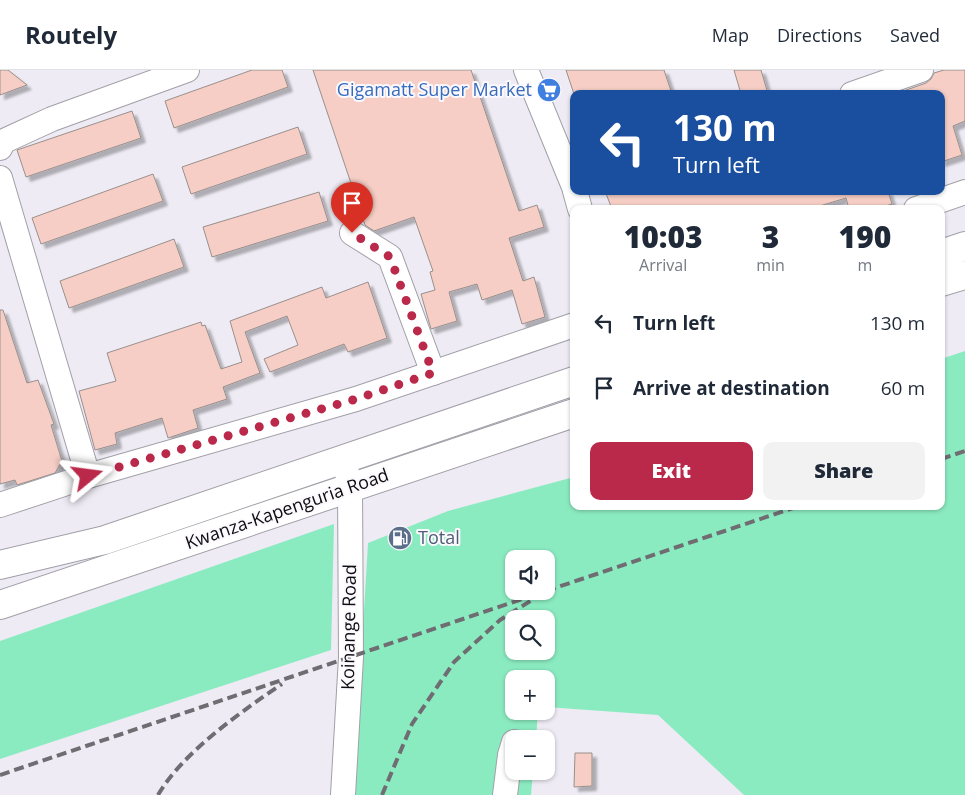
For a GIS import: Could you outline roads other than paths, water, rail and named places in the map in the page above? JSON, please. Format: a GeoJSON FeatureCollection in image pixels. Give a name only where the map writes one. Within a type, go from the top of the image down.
{"type":"FeatureCollection","features":[{"type":"Feature","properties":{"kind":"highway"},"geometry":{"type":"LineString","coordinates":[[945,253],[965,246]]}},
{"type":"Feature","properties":{"kind":"highway"},"geometry":{"type":"LineString","coordinates":[[945,281],[965,275]]}},
{"type":"Feature","properties":{"kind":"highway","name":"Kwanza-Kapenguria Road"},"geometry":{"type":"LineString","coordinates":[[0,565],[105,540],[570,382]]}},
{"type":"Feature","properties":{"kind":"highway","name":"Kwanza-Kapenguria Road"},"geometry":{"type":"LineString","coordinates":[[0,605],[570,413]]}},
{"type":"Feature","properties":{"kind":"street"},"geometry":{"type":"LineString","coordinates":[[0,148],[4,141],[52,120],[187,70]]}},
{"type":"Feature","properties":{"kind":"street"},"geometry":{"type":"LineString","coordinates":[[526,70],[570,176]]}},
{"type":"Feature","properties":{"kind":"street"},"geometry":{"type":"LineString","coordinates":[[864,90],[921,70]]}},
{"type":"Feature","properties":{"kind":"street"},"geometry":{"type":"LineString","coordinates":[[0,178],[9,240],[88,476]]}},
{"type":"Feature","properties":{"kind":"street"},"geometry":{"type":"LineString","coordinates":[[928,205],[965,192]]}},
{"type":"Feature","properties":{"kind":"street"},"geometry":{"type":"LineString","coordinates":[[352,233],[390,257],[433,373]]}},
{"type":"Feature","properties":{"kind":"street"},"geometry":{"type":"LineString","coordinates":[[0,505],[88,476],[356,399],[570,326]]}},
{"type":"Feature","properties":{"kind":"street","name":"Koinange Road"},"geometry":{"type":"LineString","coordinates":[[343,795],[351,657],[350,487],[344,459]]}},
{"type":"Feature","properties":{"kind":"street"},"geometry":{"type":"LineString","coordinates":[[505,795],[507,780]]}},
{"type":"Feature","properties":{"kind":"railway"},"geometry":{"type":"LineString","coordinates":[[945,458],[965,451]]}},
{"type":"Feature","properties":{"kind":"railway"},"geometry":{"type":"LineString","coordinates":[[555,588],[787,510]]}},
{"type":"Feature","properties":{"kind":"railway"},"geometry":{"type":"LineString","coordinates":[[0,775],[519,600]]}},
{"type":"Feature","properties":{"kind":"railway"},"geometry":{"type":"LineString","coordinates":[[382,795],[412,724],[454,662],[500,620],[532,600]]}},
{"type":"Feature","properties":{"kind":"railway"},"geometry":{"type":"LineString","coordinates":[[158,795],[169,779],[197,749],[232,720],[282,684]]}},
{"type":"Feature","properties":{"kind":"place","name":"Gigamatt Super Market"},"geometry":{"type":"Point","coordinates":[549,90]}},
{"type":"Feature","properties":{"kind":"place","name":"Total"},"geometry":{"type":"Point","coordinates":[400,538]}}]}
